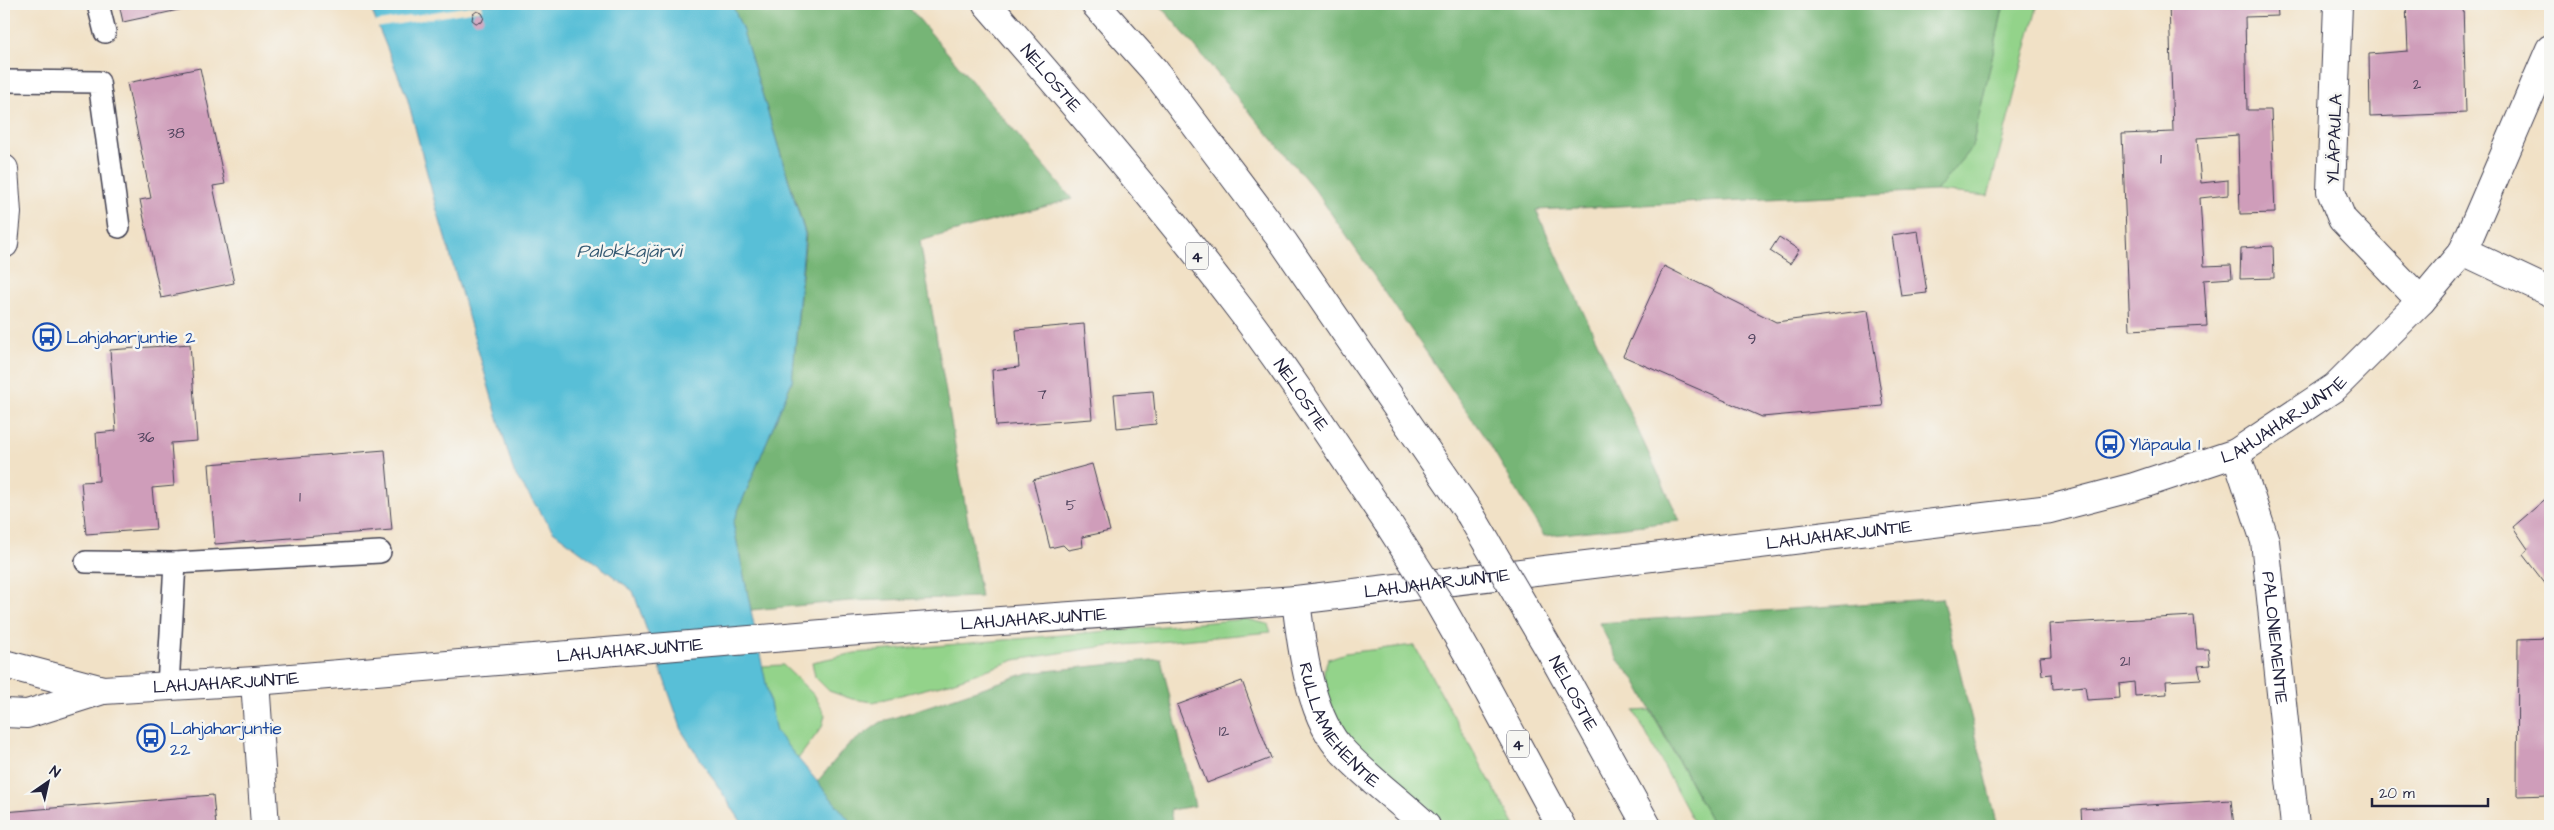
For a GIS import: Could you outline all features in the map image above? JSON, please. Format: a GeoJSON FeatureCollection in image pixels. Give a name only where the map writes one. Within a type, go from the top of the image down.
{"type":"FeatureCollection","features":[{"type":"Feature","properties":{"kind":"main road","name":"NELOSTIE"},"geometry":{"type":"LineString","coordinates":[[987,4],[1078,109],[1233,300],[1285,371],[1388,523],[1436,598],[1561,826]]}},
{"type":"Feature","properties":{"kind":"main road","name":"NELOSTIE"},"geometry":{"type":"LineString","coordinates":[[1095,4],[1154,70],[1284,243],[1470,514],[1552,654],[1647,826]]}},
{"type":"Feature","properties":{"kind":"main road","name":"YLÄPAULA"},"geometry":{"type":"LineString","coordinates":[[2338,4],[2331,191],[2342,219],[2421,301]]}},
{"type":"Feature","properties":{"kind":"main road","name":"LAHJAHARJUNTIE"},"geometry":{"type":"LineString","coordinates":[[4,713],[27,714],[103,690],[255,681],[846,632],[1296,600],[2050,509],[2134,487],[2236,453],[2335,387],[2421,301],[2463,252],[2550,48]]}},
{"type":"Feature","properties":{"kind":"main road"},"geometry":{"type":"LineString","coordinates":[[4,169],[7,214],[4,244]]}},
{"type":"Feature","properties":{"kind":"main road"},"geometry":{"type":"LineString","coordinates":[[2463,252],[2550,292]]}},
{"type":"Feature","properties":{"kind":"main road","name":"PALONIEMENTIE"},"geometry":{"type":"LineString","coordinates":[[2236,453],[2265,541],[2295,826]]}},
{"type":"Feature","properties":{"kind":"main road","name":"RULLAMIEHENTIE"},"geometry":{"type":"LineString","coordinates":[[1296,600],[1303,663],[1322,715],[1336,744],[1357,766],[1426,826]]}},
{"type":"Feature","properties":{"kind":"main road","name":"LAHJAHARJUNTIE"},"geometry":{"type":"LineString","coordinates":[[4,664],[103,690]]}},
{"type":"Feature","properties":{"kind":"main road"},"geometry":{"type":"LineString","coordinates":[[255,681],[265,826]]}},
{"type":"Feature","properties":{"kind":"lane"},"geometry":{"type":"LineString","coordinates":[[98,4],[104,32]]}},
{"type":"Feature","properties":{"kind":"lane"},"geometry":{"type":"LineString","coordinates":[[4,81],[98,82],[119,227]]}},
{"type":"Feature","properties":{"kind":"lane"},"geometry":{"type":"LineString","coordinates":[[86,562],[175,563],[380,552]]}},
{"type":"Feature","properties":{"kind":"lane"},"geometry":{"type":"LineString","coordinates":[[168,686],[175,563]]}},
{"type":"Feature","properties":{"kind":"green space"},"geometry":{"type":"Polygon","coordinates":[[[731,4],[906,4],[1072,199],[920,241],[981,597],[850,601],[751,610],[733,523],[792,381],[806,235],[743,32],[731,4]]]}},
{"type":"Feature","properties":{"kind":"green space"},"geometry":{"type":"Polygon","coordinates":[[[1159,4],[2004,4],[1972,147],[1936,191],[1536,210],[1680,521],[1544,536],[1490,445],[1315,190],[1159,4]]]}},
{"type":"Feature","properties":{"kind":"green space"},"geometry":{"type":"Polygon","coordinates":[[[2004,4],[2038,4],[1988,196],[1936,191],[1972,147],[2004,4]]]}},
{"type":"Feature","properties":{"kind":"green space"},"geometry":{"type":"Polygon","coordinates":[[[1942,598],[1998,826],[1714,826],[1635,680],[1618,660],[1599,623],[1942,598]]]}},
{"type":"Feature","properties":{"kind":"green space"},"geometry":{"type":"Polygon","coordinates":[[[1245,619],[1268,624],[1271,632],[1091,648],[1015,660],[949,683],[873,702],[852,699],[829,691],[815,677],[812,662],[855,653],[1245,619]]]}},
{"type":"Feature","properties":{"kind":"green space"},"geometry":{"type":"Polygon","coordinates":[[[1414,645],[1515,826],[1446,826],[1428,808],[1399,788],[1340,731],[1324,686],[1324,670],[1328,659],[1345,653],[1414,645]]]}},
{"type":"Feature","properties":{"kind":"green space"},"geometry":{"type":"Polygon","coordinates":[[[1161,659],[1195,806],[1170,810],[1173,826],[854,826],[817,782],[846,747],[881,722],[1027,673],[1161,659]]]}},
{"type":"Feature","properties":{"kind":"green space"},"geometry":{"type":"Polygon","coordinates":[[[783,665],[815,696],[825,715],[822,727],[798,759],[776,733],[762,666],[783,665]]]}},
{"type":"Feature","properties":{"kind":"green space"},"geometry":{"type":"Polygon","coordinates":[[[1650,710],[1714,826],[1696,826],[1634,711],[1650,710]]]}},
{"type":"Feature","properties":{"kind":"water","name":"Palokkajärvi"},"geometry":{"type":"Polygon","coordinates":[[[369,4],[732,4],[742,28],[805,234],[792,381],[733,523],[776,732],[854,826],[744,826],[683,733],[633,591],[553,531],[514,473],[436,207],[407,97],[369,4]]]}},
{"type":"Feature","properties":{"kind":"pier"},"geometry":{"type":"Polygon","coordinates":[[[481,4],[482,10],[376,28],[373,22],[481,4]]]}},
{"type":"Feature","properties":{"kind":"building"},"geometry":{"type":"Polygon","coordinates":[[[119,4],[197,4],[197,6],[123,22],[119,4]]]}},
{"type":"Feature","properties":{"kind":"building"},"geometry":{"type":"Polygon","coordinates":[[[2169,4],[2277,4],[2278,16],[2245,17],[2247,110],[2271,110],[2275,213],[2240,214],[2238,135],[2197,138],[2201,183],[2228,180],[2228,195],[2200,198],[2204,266],[2231,265],[2232,278],[2204,280],[2207,326],[2130,330],[2122,134],[2173,132],[2169,4]]]}},
{"type":"Feature","properties":{"kind":"building"},"geometry":{"type":"Polygon","coordinates":[[[2406,4],[2463,4],[2466,113],[2370,117],[2369,54],[2408,51],[2406,4]]]}},
{"type":"Feature","properties":{"kind":"building"},"geometry":{"type":"Polygon","coordinates":[[[477,11],[482,13],[484,17],[482,22],[476,23],[472,20],[473,14],[477,11]]]}},
{"type":"Feature","properties":{"kind":"building"},"geometry":{"type":"Polygon","coordinates":[[[200,68],[225,184],[213,186],[234,283],[161,298],[140,200],[151,198],[127,83],[200,68]]]}},
{"type":"Feature","properties":{"kind":"building"},"geometry":{"type":"Polygon","coordinates":[[[1918,231],[1927,293],[1901,296],[1892,235],[1918,231]]]}},
{"type":"Feature","properties":{"kind":"building"},"geometry":{"type":"Polygon","coordinates":[[[1779,237],[1799,250],[1790,264],[1770,251],[1779,237]]]}},
{"type":"Feature","properties":{"kind":"building"},"geometry":{"type":"Polygon","coordinates":[[[2273,246],[2274,278],[2240,279],[2241,248],[2273,246]]]}},
{"type":"Feature","properties":{"kind":"building"},"geometry":{"type":"Polygon","coordinates":[[[1664,266],[1776,322],[1868,310],[1883,406],[1762,417],[1623,356],[1664,266]]]}},
{"type":"Feature","properties":{"kind":"building"},"geometry":{"type":"Polygon","coordinates":[[[1084,324],[1092,419],[996,426],[992,370],[1019,367],[1016,330],[1084,324]]]}},
{"type":"Feature","properties":{"kind":"building"},"geometry":{"type":"Polygon","coordinates":[[[190,344],[197,441],[171,443],[174,486],[152,488],[156,529],[86,534],[81,482],[99,481],[96,433],[116,431],[110,350],[190,344]]]}},
{"type":"Feature","properties":{"kind":"building"},"geometry":{"type":"Polygon","coordinates":[[[1153,391],[1156,424],[1117,428],[1114,394],[1153,391]]]}},
{"type":"Feature","properties":{"kind":"building"},"geometry":{"type":"Polygon","coordinates":[[[385,450],[392,530],[215,544],[209,464],[385,450]]]}},
{"type":"Feature","properties":{"kind":"building"},"geometry":{"type":"Polygon","coordinates":[[[1092,464],[1110,531],[1082,537],[1083,547],[1068,550],[1063,545],[1050,548],[1033,480],[1092,464]]]}},
{"type":"Feature","properties":{"kind":"building"},"geometry":{"type":"Polygon","coordinates":[[[2550,495],[2550,584],[2547,586],[2523,555],[2528,549],[2513,527],[2550,495]]]}},
{"type":"Feature","properties":{"kind":"building"},"geometry":{"type":"Polygon","coordinates":[[[2194,616],[2197,649],[2208,649],[2210,665],[2198,666],[2201,679],[2166,681],[2167,694],[2135,696],[2134,682],[2119,684],[2120,698],[2087,700],[2085,686],[2053,689],[2052,674],[2042,675],[2040,657],[2051,656],[2049,624],[2194,616]]]}},
{"type":"Feature","properties":{"kind":"building"},"geometry":{"type":"Polygon","coordinates":[[[2550,638],[2550,795],[2517,796],[2518,639],[2550,638]]]}},
{"type":"Feature","properties":{"kind":"building"},"geometry":{"type":"Polygon","coordinates":[[[1242,681],[1271,758],[1207,783],[1177,705],[1242,681]]]}},
{"type":"Feature","properties":{"kind":"building"},"geometry":{"type":"Polygon","coordinates":[[[213,795],[216,826],[4,826],[4,812],[213,795]]]}},
{"type":"Feature","properties":{"kind":"building"},"geometry":{"type":"Polygon","coordinates":[[[2231,800],[2234,826],[2082,826],[2081,809],[2231,800]]]}},
{"type":"Feature","properties":{"kind":"place","name":"Lahjaharjuntie 2"},"geometry":{"type":"Point","coordinates":[47,337]}},
{"type":"Feature","properties":{"kind":"place","name":"Yläpaula 1"},"geometry":{"type":"Point","coordinates":[2110,444]}},
{"type":"Feature","properties":{"kind":"place","name":"Lahjaharjuntie 22"},"geometry":{"type":"Point","coordinates":[151,738]}}]}
